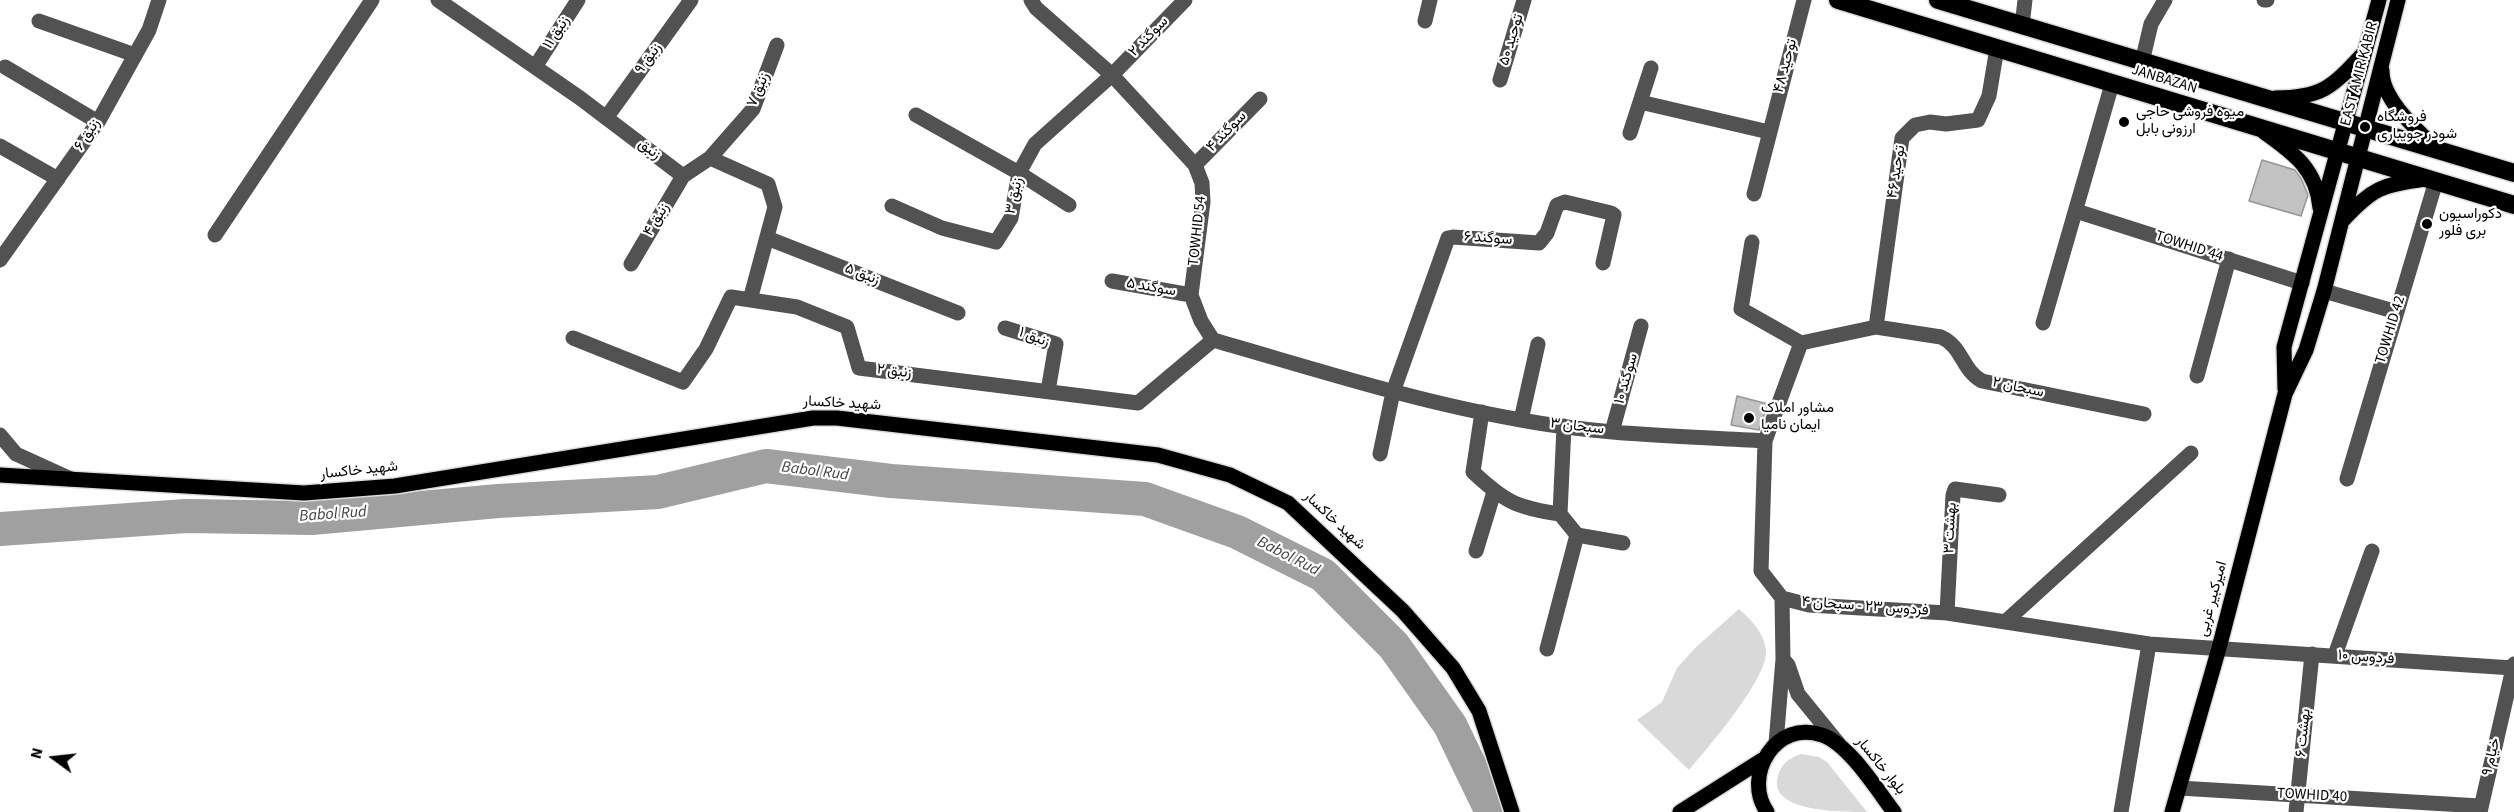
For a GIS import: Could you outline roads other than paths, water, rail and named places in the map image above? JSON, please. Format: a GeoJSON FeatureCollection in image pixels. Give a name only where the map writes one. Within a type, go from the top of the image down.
{"type":"FeatureCollection","features":[{"type":"Feature","properties":{"kind":"highway","name":"JANBAZAN"},"geometry":{"type":"LineString","coordinates":[[1838,0],[2514,205]]}},
{"type":"Feature","properties":{"kind":"highway","name":"JANBAZAN"},"geometry":{"type":"LineString","coordinates":[[1938,0],[2514,172]]}},
{"type":"Feature","properties":{"kind":"main road","name":"EAST AMIR KABIR"},"geometry":{"type":"LineString","coordinates":[[2338,152],[2379,0]]}},
{"type":"Feature","properties":{"kind":"main road","name":"EAST AMIR KABIR"},"geometry":{"type":"LineString","coordinates":[[2357,158],[2398,0]]}},
{"type":"Feature","properties":{"kind":"main road"},"geometry":{"type":"LineString","coordinates":[[2265,98],[2294,98],[2334,85],[2364,53]]}},
{"type":"Feature","properties":{"kind":"main road"},"geometry":{"type":"LineString","coordinates":[[2382,63],[2382,80],[2386,90],[2411,124],[2437,149]]}},
{"type":"Feature","properties":{"kind":"main road"},"geometry":{"type":"LineString","coordinates":[[2257,127],[2301,159],[2319,194],[2321,215]]}},
{"type":"Feature","properties":{"kind":"main road","name":"امیرکبیر غربی"},"geometry":{"type":"LineString","coordinates":[[2285,394],[2284,347],[2338,152]]}},
{"type":"Feature","properties":{"kind":"main road","name":"امیرکبیر غربی"},"geometry":{"type":"LineString","coordinates":[[2172,812],[2219,648],[2285,394],[2306,350],[2324,291],[2357,158]]}},
{"type":"Feature","properties":{"kind":"main road"},"geometry":{"type":"LineString","coordinates":[[2341,223],[2366,195],[2378,189],[2396,183],[2431,180]]}},
{"type":"Feature","properties":{"kind":"main road","name":"شهید خاکسار"},"geometry":{"type":"LineString","coordinates":[[0,476],[304,493],[353,491],[813,418],[1134,451],[1190,463],[1251,484],[1288,503],[1403,611],[1453,668],[1479,711],[1512,812]]}},
{"type":"Feature","properties":{"kind":"main road","name":"بلوار خاکسار"},"geometry":{"type":"LineString","coordinates":[[1762,760],[1776,743],[1788,736],[1804,732],[1821,734],[1838,743],[1894,812]]}},
{"type":"Feature","properties":{"kind":"main road"},"geometry":{"type":"LineString","coordinates":[[1680,812],[1762,760]]}},
{"type":"Feature","properties":{"kind":"main road"},"geometry":{"type":"LineString","coordinates":[[1762,760],[1757,776],[1758,794],[1767,812]]}},
{"type":"Feature","properties":{"kind":"street","name":"زنبق ۶"},"geometry":{"type":"LineString","coordinates":[[0,260],[98,122],[149,30],[159,0]]}},
{"type":"Feature","properties":{"kind":"street"},"geometry":{"type":"LineString","coordinates":[[215,235],[372,0]]}},
{"type":"Feature","properties":{"kind":"street","name":"زنبق"},"geometry":{"type":"LineString","coordinates":[[438,0],[459,7],[535,67],[683,176]]}},
{"type":"Feature","properties":{"kind":"street","name":"زنبق ۱۱"},"geometry":{"type":"LineString","coordinates":[[535,67],[578,0]]}},
{"type":"Feature","properties":{"kind":"street","name":"زنبق ۹"},"geometry":{"type":"LineString","coordinates":[[606,118],[691,0]]}},
{"type":"Feature","properties":{"kind":"street","name":"TOWHID 54"},"geometry":{"type":"LineString","coordinates":[[1031,0],[1036,8],[1112,75],[1195,165],[1202,183],[1203,202],[1191,295],[1201,321],[1213,340]]}},
{"type":"Feature","properties":{"kind":"street","name":"سوگند ۲"},"geometry":{"type":"LineString","coordinates":[[1112,75],[1185,0]]}},
{"type":"Feature","properties":{"kind":"street"},"geometry":{"type":"LineString","coordinates":[[1425,21],[1430,0]]}},
{"type":"Feature","properties":{"kind":"street","name":"توحید ۵۰"},"geometry":{"type":"LineString","coordinates":[[1500,80],[1524,0]]}},
{"type":"Feature","properties":{"kind":"street","name":"توحید ۴۸"},"geometry":{"type":"LineString","coordinates":[[1754,194],[1768,132],[1804,0]]}},
{"type":"Feature","properties":{"kind":"street"},"geometry":{"type":"LineString","coordinates":[[2022,26],[2025,0]]}},
{"type":"Feature","properties":{"kind":"street"},"geometry":{"type":"LineString","coordinates":[[2142,62],[2151,24],[2165,0]]}},
{"type":"Feature","properties":{"kind":"street"},"geometry":{"type":"LineString","coordinates":[[39,21],[135,55]]}},
{"type":"Feature","properties":{"kind":"street","name":"زنبق ۷"},"geometry":{"type":"LineString","coordinates":[[710,158],[753,109],[777,45]]}},
{"type":"Feature","properties":{"kind":"street","name":"توحید ۴۶"},"geometry":{"type":"LineString","coordinates":[[1876,327],[1902,138],[1915,125],[1930,122],[1946,124],[1978,120],[1989,96],[1996,48]]}},
{"type":"Feature","properties":{"kind":"street"},"geometry":{"type":"LineString","coordinates":[[5,68],[98,122]]}},
{"type":"Feature","properties":{"kind":"street"},"geometry":{"type":"LineString","coordinates":[[1630,133],[1651,68]]}},
{"type":"Feature","properties":{"kind":"street","name":"زنبق ۳"},"geometry":{"type":"LineString","coordinates":[[892,206],[942,228],[996,242],[1011,218],[1019,173],[1035,144],[1112,75]]}},
{"type":"Feature","properties":{"kind":"street"},"geometry":{"type":"LineString","coordinates":[[2043,323],[2112,84]]}},
{"type":"Feature","properties":{"kind":"street","name":"سوگند ۴"},"geometry":{"type":"LineString","coordinates":[[1195,165],[1260,99]]}},
{"type":"Feature","properties":{"kind":"street"},"geometry":{"type":"LineString","coordinates":[[1640,102],[1768,132]]}},
{"type":"Feature","properties":{"kind":"street"},"geometry":{"type":"LineString","coordinates":[[916,115],[1019,173],[1069,205]]}},
{"type":"Feature","properties":{"kind":"street"},"geometry":{"type":"LineString","coordinates":[[0,146],[58,179]]}},
{"type":"Feature","properties":{"kind":"street"},"geometry":{"type":"LineString","coordinates":[[683,176],[710,158],[768,184],[775,207],[750,300]]}},
{"type":"Feature","properties":{"kind":"street","name":"زنبق ۴"},"geometry":{"type":"LineString","coordinates":[[631,264],[683,176]]}},
{"type":"Feature","properties":{"kind":"street","name":"TOWHID 42"},"geometry":{"type":"LineString","coordinates":[[2347,479],[2397,312],[2431,180]]}},
{"type":"Feature","properties":{"kind":"street","name":"سوگند ۶"},"geometry":{"type":"LineString","coordinates":[[1392,392],[1448,238],[1539,243],[1547,233],[1557,206],[1565,202],[1614,215],[1603,263]]}},
{"type":"Feature","properties":{"kind":"street","name":"TOWHID 44"},"geometry":{"type":"LineString","coordinates":[[2076,211],[2302,282]]}},
{"type":"Feature","properties":{"kind":"street","name":"زنبق ۵"},"geometry":{"type":"LineString","coordinates":[[767,238],[958,313]]}},
{"type":"Feature","properties":{"kind":"street"},"geometry":{"type":"LineString","coordinates":[[1752,242],[1741,309],[1801,343],[1876,327]]}},
{"type":"Feature","properties":{"kind":"street"},"geometry":{"type":"LineString","coordinates":[[2197,376],[2229,259]]}},
{"type":"Feature","properties":{"kind":"street","name":"سوگند ۵"},"geometry":{"type":"LineString","coordinates":[[1112,280],[1191,295]]}},
{"type":"Feature","properties":{"kind":"street"},"geometry":{"type":"LineString","coordinates":[[2324,291],[2397,312]]}},
{"type":"Feature","properties":{"kind":"street","name":"زنبق ۲"},"geometry":{"type":"LineString","coordinates":[[573,338],[683,382],[706,350],[730,297],[797,308],[847,327],[859,368],[1138,403],[1213,340]]}},
{"type":"Feature","properties":{"kind":"street","name":"سوگند ۱۰"},"geometry":{"type":"LineString","coordinates":[[1612,432],[1641,326]]}},
{"type":"Feature","properties":{"kind":"street","name":"زنبق ۱"},"geometry":{"type":"LineString","coordinates":[[1005,327],[1056,344],[1048,391]]}},
{"type":"Feature","properties":{"kind":"street","name":"سبحان ۲"},"geometry":{"type":"LineString","coordinates":[[1876,327],[1941,337],[1950,341],[1957,348],[1970,372],[1982,381],[2144,414]]}},
{"type":"Feature","properties":{"kind":"street"},"geometry":{"type":"LineString","coordinates":[[1213,340],[1392,392],[1380,454]]}},
{"type":"Feature","properties":{"kind":"street","name":"فردوس ۲۳ - سبحان ۴"},"geometry":{"type":"LineString","coordinates":[[1801,343],[1765,441],[1761,571],[1782,598],[1809,605],[1947,613],[2150,644],[2219,648]]}},
{"type":"Feature","properties":{"kind":"street"},"geometry":{"type":"LineString","coordinates":[[1521,420],[1538,344]]}},
{"type":"Feature","properties":{"kind":"street","name":"سبحان ۳"},"geometry":{"type":"LineString","coordinates":[[1392,392],[1521,420],[1564,426],[1612,432],[1765,441]]}},
{"type":"Feature","properties":{"kind":"street"},"geometry":{"type":"LineString","coordinates":[[1482,412],[1473,472],[1494,492],[1526,510],[1560,514]]}},
{"type":"Feature","properties":{"kind":"street"},"geometry":{"type":"LineString","coordinates":[[1564,426],[1560,514],[1576,535],[1623,543]]}},
{"type":"Feature","properties":{"kind":"street"},"geometry":{"type":"LineString","coordinates":[[0,435],[16,454],[74,480]]}},
{"type":"Feature","properties":{"kind":"street"},"geometry":{"type":"LineString","coordinates":[[2005,622],[2192,453]]}},
{"type":"Feature","properties":{"kind":"street","name":"بهشت ۳"},"geometry":{"type":"LineString","coordinates":[[1947,613],[1955,489],[1999,495]]}},
{"type":"Feature","properties":{"kind":"street"},"geometry":{"type":"LineString","coordinates":[[1476,551],[1494,492]]}},
{"type":"Feature","properties":{"kind":"street"},"geometry":{"type":"LineString","coordinates":[[1547,649],[1576,535]]}},
{"type":"Feature","properties":{"kind":"street"},"geometry":{"type":"LineString","coordinates":[[2335,656],[2372,551]]}},
{"type":"Feature","properties":{"kind":"street"},"geometry":{"type":"LineString","coordinates":[[1776,743],[1783,659],[1782,598]]}},
{"type":"Feature","properties":{"kind":"street"},"geometry":{"type":"LineString","coordinates":[[2121,812],[2150,644]]}},
{"type":"Feature","properties":{"kind":"street","name":"فردوس ۱۰"},"geometry":{"type":"LineString","coordinates":[[2219,648],[2513,666]]}},
{"type":"Feature","properties":{"kind":"street","name":"بهشت ۶"},"geometry":{"type":"LineString","coordinates":[[2296,812],[2312,654]]}},
{"type":"Feature","properties":{"kind":"street"},"geometry":{"type":"LineString","coordinates":[[1783,659],[1788,665],[1798,694],[1838,743]]}},
{"type":"Feature","properties":{"kind":"street","name":"خیام ۹"},"geometry":{"type":"LineString","coordinates":[[2480,809],[2513,666]]}},
{"type":"Feature","properties":{"kind":"street","name":"TOWHID 40"},"geometry":{"type":"LineString","coordinates":[[2179,788],[2480,809]]}},
{"type":"Feature","properties":{"kind":"waterway","name":"Babol Rud"},"geometry":{"type":"LineString","coordinates":[[0,529],[186,516],[312,518],[498,501],[658,492],[766,466],[891,481],[1145,499],[1237,532],[1323,575],[1394,646],[1450,725],[1492,812]]}},
{"type":"Feature","properties":{"kind":"place","name":"میوه فروشی حاجی ارزونی بابل"},"geometry":{"type":"Point","coordinates":[2124,122]}},
{"type":"Feature","properties":{"kind":"place","name":"فروشگاه شودر جویباری"},"geometry":{"type":"Point","coordinates":[2365,127]}},
{"type":"Feature","properties":{"kind":"place","name":"دکوراسیون بری فلور"},"geometry":{"type":"Point","coordinates":[2427,224]}},
{"type":"Feature","properties":{"kind":"place","name":"مشاور املاک ایمان نامیا"},"geometry":{"type":"Point","coordinates":[1749,418]}}]}
